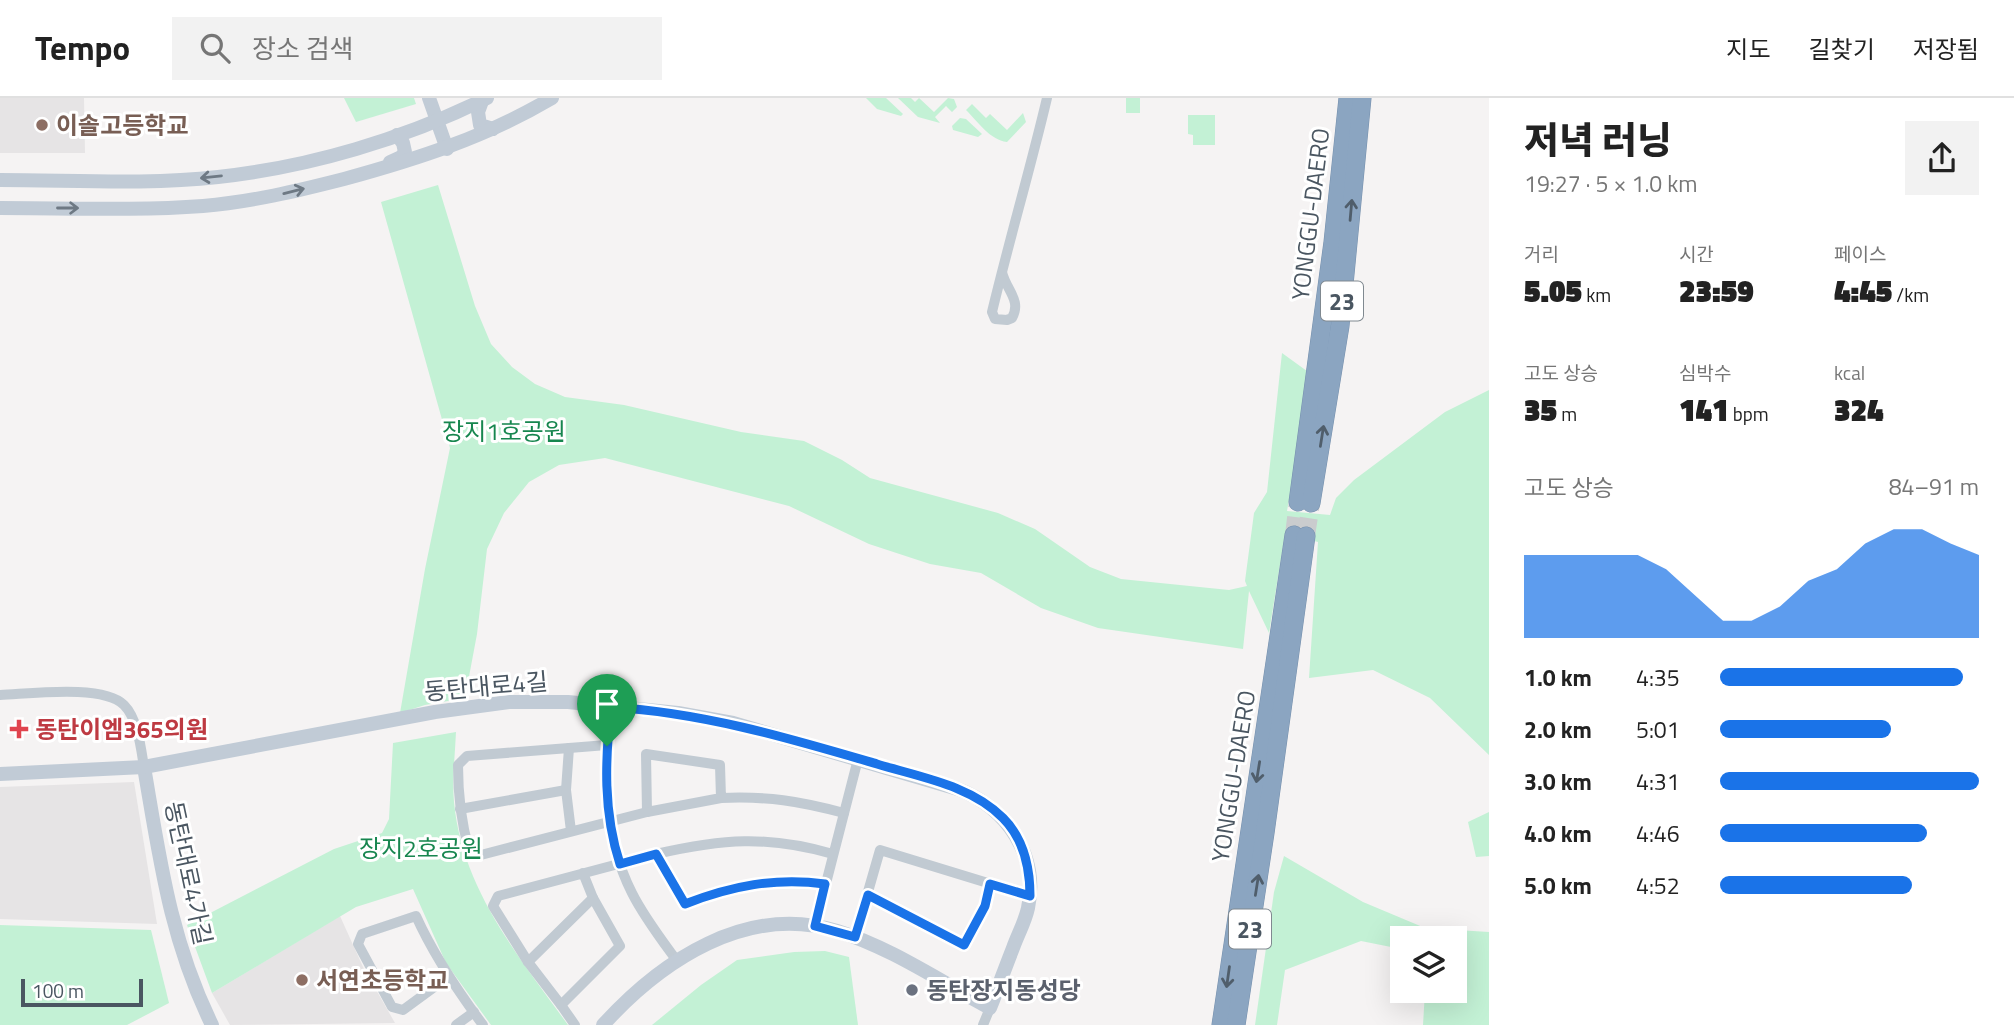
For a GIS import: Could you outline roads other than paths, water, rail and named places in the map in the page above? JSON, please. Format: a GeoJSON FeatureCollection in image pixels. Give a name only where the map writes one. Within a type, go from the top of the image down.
{"type":"FeatureCollection","features":[{"type":"Feature","properties":{"kind":"highway","name":"YONGGU-DAERO"},"geometry":{"type":"LineString","coordinates":[[1348,98],[1305,503],[1340,326],[1362,98]]}},
{"type":"Feature","properties":{"kind":"highway","name":"YONGGU-DAERO"},"geometry":{"type":"LineString","coordinates":[[1236,1025],[1260,806],[1300,535]]}},
{"type":"Feature","properties":{"kind":"highway","name":"YONGGU-DAERO"},"geometry":{"type":"LineString","coordinates":[[1221,1025],[1257,835]]}},
{"type":"Feature","properties":{"kind":"street"},"geometry":{"type":"LineString","coordinates":[[429,98],[447,149]]}},
{"type":"Feature","properties":{"kind":"street"},"geometry":{"type":"LineString","coordinates":[[0,208],[205,206],[276,196],[447,149],[493,129],[552,98]]}},
{"type":"Feature","properties":{"kind":"street"},"geometry":{"type":"LineString","coordinates":[[1002,272],[1047,98]]}},
{"type":"Feature","properties":{"kind":"street"},"geometry":{"type":"LineString","coordinates":[[0,180],[167,180],[218,177],[293,164],[397,135],[437,121],[484,99]]}},
{"type":"Feature","properties":{"kind":"street"},"geometry":{"type":"LineString","coordinates":[[484,99],[478,112],[480,125],[493,129]]}},
{"type":"Feature","properties":{"kind":"street"},"geometry":{"type":"LineString","coordinates":[[366,173],[401,158],[405,152],[397,135]]}},
{"type":"Feature","properties":{"kind":"street"},"geometry":{"type":"LineString","coordinates":[[0,695],[80,693],[112,697],[124,705],[132,717],[144,767]]}},
{"type":"Feature","properties":{"kind":"street","name":"동탄대로4길"},"geometry":{"type":"LineString","coordinates":[[0,774],[144,767],[509,702],[595,703],[733,723],[958,789],[987,804],[1004,818],[1023,848],[1030,878],[1030,896],[1023,927],[990,1008]]}},
{"type":"Feature","properties":{"kind":"street"},"geometry":{"type":"LineString","coordinates":[[611,707],[606,782],[609,821],[620,864],[639,906],[677,961]]}},
{"type":"Feature","properties":{"kind":"street"},"geometry":{"type":"LineString","coordinates":[[607,746],[467,756],[458,765],[460,809],[469,850],[477,856],[609,821],[721,798],[752,797],[801,801],[844,813]]}},
{"type":"Feature","properties":{"kind":"street"},"geometry":{"type":"LineString","coordinates":[[569,748],[566,790],[571,831]]}},
{"type":"Feature","properties":{"kind":"street"},"geometry":{"type":"LineString","coordinates":[[647,812],[646,754],[720,765],[721,798]]}},
{"type":"Feature","properties":{"kind":"street"},"geometry":{"type":"LineString","coordinates":[[815,926],[858,759]]}},
{"type":"Feature","properties":{"kind":"street","name":"동탄대로4가길"},"geometry":{"type":"LineString","coordinates":[[144,767],[172,919],[187,966],[212,1025]]}},
{"type":"Feature","properties":{"kind":"street"},"geometry":{"type":"LineString","coordinates":[[460,809],[566,790]]}},
{"type":"Feature","properties":{"kind":"street"},"geometry":{"type":"LineString","coordinates":[[575,1025],[528,962],[493,906],[498,895],[703,843],[751,840],[796,845],[833,854]]}},
{"type":"Feature","properties":{"kind":"street"},"geometry":{"type":"LineString","coordinates":[[855,937],[880,850],[1030,896]]}},
{"type":"Feature","properties":{"kind":"street"},"geometry":{"type":"LineString","coordinates":[[656,854],[685,904],[748,884],[787,881],[825,884]]}},
{"type":"Feature","properties":{"kind":"street"},"geometry":{"type":"LineString","coordinates":[[561,1005],[620,946],[593,898],[583,873]]}},
{"type":"Feature","properties":{"kind":"street"},"geometry":{"type":"LineString","coordinates":[[868,895],[964,945],[985,906],[990,884]]}},
{"type":"Feature","properties":{"kind":"street"},"geometry":{"type":"LineString","coordinates":[[528,962],[593,898]]}},
{"type":"Feature","properties":{"kind":"street"},"geometry":{"type":"LineString","coordinates":[[448,977],[403,1010],[392,1007],[358,944],[362,934],[416,916],[429,946],[448,977],[483,1025]]}},
{"type":"Feature","properties":{"kind":"street"},"geometry":{"type":"LineString","coordinates":[[603,1025],[629,998],[677,961],[714,939],[773,925],[815,926],[855,937],[990,1008],[983,1025]]}},
{"type":"Feature","properties":{"kind":"street"},"geometry":{"type":"LineString","coordinates":[[456,1025],[474,1012]]}},
{"type":"Feature","properties":{"kind":"tunnel"},"geometry":{"type":"LineString","coordinates":[[1294,535],[1298,502]]}},
{"type":"Feature","properties":{"kind":"tunnel"},"geometry":{"type":"LineString","coordinates":[[1306,536],[1311,503]]}},
{"type":"Feature","properties":{"kind":"place","name":"이솔고등학교"},"geometry":{"type":"Point","coordinates":[42,125]}},
{"type":"Feature","properties":{"kind":"place","name":"동탄이엠365의원"},"geometry":{"type":"Point","coordinates":[19,729]}},
{"type":"Feature","properties":{"kind":"place","name":"서연초등학교"},"geometry":{"type":"Point","coordinates":[302,980]}},
{"type":"Feature","properties":{"kind":"place","name":"동탄장지동성당"},"geometry":{"type":"Point","coordinates":[912,990]}},
{"type":"Feature","properties":{"kind":"park label","name":"장지1호공원"},"geometry":{"type":"Point","coordinates":[504,431]}},
{"type":"Feature","properties":{"kind":"park label","name":"장지2호공원"},"geometry":{"type":"Point","coordinates":[421,848]}}]}
